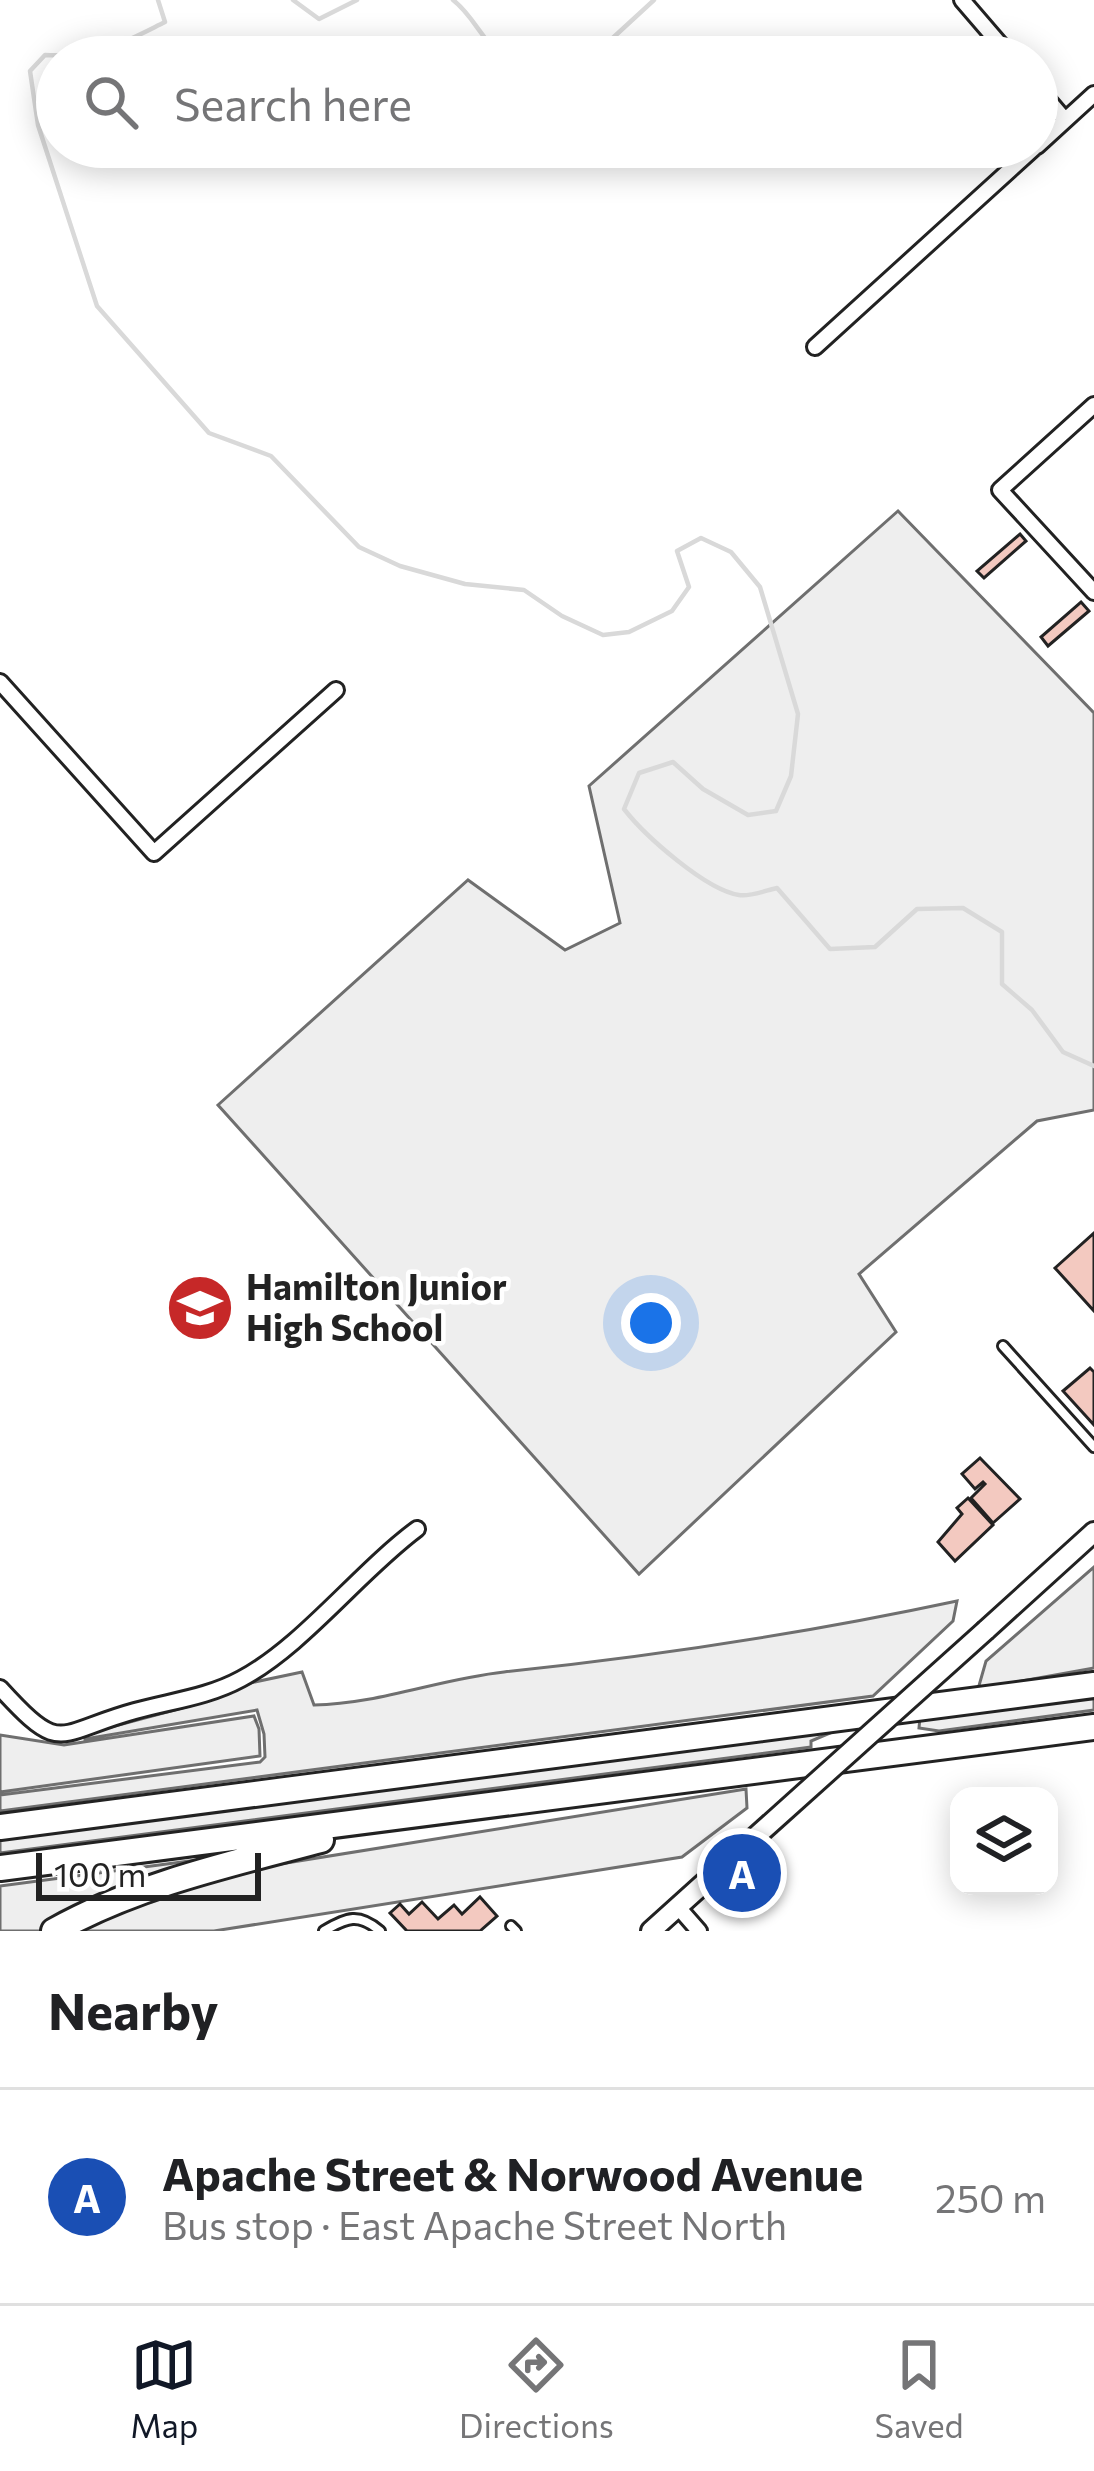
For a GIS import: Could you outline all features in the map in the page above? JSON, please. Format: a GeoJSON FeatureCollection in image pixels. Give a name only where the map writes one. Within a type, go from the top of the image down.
{"type":"FeatureCollection","features":[{"type":"Feature","properties":{"kind":"highway"},"geometry":{"type":"LineString","coordinates":[[0,1827],[1094,1685]]}},
{"type":"Feature","properties":{"kind":"highway"},"geometry":{"type":"LineString","coordinates":[[0,1868],[1094,1727]]}},
{"type":"Feature","properties":{"kind":"highway"},"geometry":{"type":"LineString","coordinates":[[54,1931],[142,1892],[214,1868],[428,1813]]}},
{"type":"Feature","properties":{"kind":"main road"},"geometry":{"type":"LineString","coordinates":[[658,1929],[1094,1532]]}},
{"type":"Feature","properties":{"kind":"street"},"geometry":{"type":"LineString","coordinates":[[962,0],[993,36]]}},
{"type":"Feature","properties":{"kind":"street"},"geometry":{"type":"LineString","coordinates":[[1058,126],[1094,94]]}},
{"type":"Feature","properties":{"kind":"street"},"geometry":{"type":"LineString","coordinates":[[1058,112],[1065,120]]}},
{"type":"Feature","properties":{"kind":"street"},"geometry":{"type":"LineString","coordinates":[[814,347],[1012,168]]}},
{"type":"Feature","properties":{"kind":"street"},"geometry":{"type":"LineString","coordinates":[[1094,405],[1000,490],[1094,592]]}},
{"type":"Feature","properties":{"kind":"street"},"geometry":{"type":"LineString","coordinates":[[0,682],[154,853],[336,690]]}},
{"type":"Feature","properties":{"kind":"street"},"geometry":{"type":"LineString","coordinates":[[0,1688],[33,1725],[62,1736],[216,1691],[266,1664],[417,1529]]}},
{"type":"Feature","properties":{"kind":"street"},"geometry":{"type":"LineString","coordinates":[[678,1907],[699,1931]]}},
{"type":"Feature","properties":{"kind":"lane"},"geometry":{"type":"LineString","coordinates":[[1003,1346],[1094,1448]]}},
{"type":"Feature","properties":{"kind":"lane"},"geometry":{"type":"LineString","coordinates":[[324,1931],[347,1917],[365,1918],[380,1931]]}},
{"type":"Feature","properties":{"kind":"shaded area"},"geometry":{"type":"Polygon","coordinates":[[[898,511],[1094,713],[1094,1110],[1037,1121],[859,1274],[896,1332],[639,1574],[218,1105],[468,880],[565,950],[620,923],[589,786],[898,511]]]}},
{"type":"Feature","properties":{"kind":"shaded area"},"geometry":{"type":"Polygon","coordinates":[[[1094,1567],[1094,1668],[978,1689],[986,1661],[1094,1567]]]}},
{"type":"Feature","properties":{"kind":"shaded area"},"geometry":{"type":"Polygon","coordinates":[[[957,1601],[953,1621],[873,1696],[0,1811],[0,1795],[260,1762],[265,1757],[264,1734],[257,1710],[85,1739],[85,1734],[193,1705],[250,1683],[302,1672],[314,1705],[338,1704],[480,1675],[731,1642],[957,1601]]]}},
{"type":"Feature","properties":{"kind":"shaded area"},"geometry":{"type":"Polygon","coordinates":[[[1094,1695],[1094,1710],[939,1731],[919,1728],[920,1717],[1094,1695]]]}},
{"type":"Feature","properties":{"kind":"shaded area"},"geometry":{"type":"Polygon","coordinates":[[[254,1716],[260,1756],[0,1792],[0,1735],[64,1745],[254,1716]]]}},
{"type":"Feature","properties":{"kind":"shaded area"},"geometry":{"type":"Polygon","coordinates":[[[837,1730],[811,1741],[811,1747],[0,1853],[0,1839],[837,1730]]]}},
{"type":"Feature","properties":{"kind":"shaded area"},"geometry":{"type":"Polygon","coordinates":[[[746,1789],[747,1808],[682,1857],[214,1931],[73,1931],[159,1894],[230,1872],[746,1789]]]}},
{"type":"Feature","properties":{"kind":"shaded area"},"geometry":{"type":"Polygon","coordinates":[[[212,1858],[42,1931],[0,1931],[0,1886],[212,1858]]]}},
{"type":"Feature","properties":{"kind":"building"},"geometry":{"type":"Polygon","coordinates":[[[1020,534],[1026,541],[984,578],[977,571],[1020,534]]]}},
{"type":"Feature","properties":{"kind":"building"},"geometry":{"type":"Polygon","coordinates":[[[1081,602],[1089,611],[1048,646],[1041,637],[1081,602]]]}},
{"type":"Feature","properties":{"kind":"building"},"geometry":{"type":"Polygon","coordinates":[[[1094,1233],[1094,1311],[1055,1268],[1094,1233]]]}},
{"type":"Feature","properties":{"kind":"building"},"geometry":{"type":"Polygon","coordinates":[[[1090,1368],[1094,1372],[1094,1425],[1063,1391],[1090,1368]]]}},
{"type":"Feature","properties":{"kind":"building"},"geometry":{"type":"Polygon","coordinates":[[[980,1458],[1020,1499],[993,1523],[971,1498],[985,1484],[975,1489],[962,1474],[980,1458]]]}},
{"type":"Feature","properties":{"kind":"building"},"geometry":{"type":"Polygon","coordinates":[[[968,1498],[993,1525],[955,1561],[938,1542],[962,1514],[957,1508],[968,1498]]]}},
{"type":"Feature","properties":{"kind":"building"},"geometry":{"type":"Polygon","coordinates":[[[480,1897],[497,1916],[480,1931],[407,1931],[390,1913],[400,1904],[409,1914],[422,1902],[438,1919],[454,1905],[462,1914],[480,1897]]]}},
{"type":"Feature","properties":{"kind":"waterway"},"geometry":{"type":"LineString","coordinates":[[138,36],[165,22],[158,0]]}},
{"type":"Feature","properties":{"kind":"waterway"},"geometry":{"type":"LineString","coordinates":[[293,0],[319,19],[357,0]]}},
{"type":"Feature","properties":{"kind":"waterway"},"geometry":{"type":"LineString","coordinates":[[453,0],[484,36]]}},
{"type":"Feature","properties":{"kind":"waterway"},"geometry":{"type":"LineString","coordinates":[[615,36],[654,0]]}},
{"type":"Feature","properties":{"kind":"waterway"},"geometry":{"type":"LineString","coordinates":[[36,65],[30,71],[36,112]]}},
{"type":"Feature","properties":{"kind":"waterway"},"geometry":{"type":"LineString","coordinates":[[52,168],[97,306],[209,433],[271,456],[359,547],[400,566],[465,584],[524,590],[562,616],[603,635],[629,632],[672,611],[689,587],[677,551],[701,538],[731,552],[760,587],[798,714],[791,776],[776,811],[748,815],[703,789],[673,762],[639,773],[624,809],[661,847],[725,891],[743,895],[777,888],[830,949],[875,947],[917,909],[963,908],[1002,932],[1002,984],[1032,1010],[1063,1052],[1094,1066]]}},
{"type":"Feature","properties":{"kind":"place","name":"Hamilton Junior High School"},"geometry":{"type":"Point","coordinates":[200,1308]}},
{"type":"Feature","properties":{"kind":"place","name":"Apache Street & Norwood Avenue"},"geometry":{"type":"Point","coordinates":[742,1873]}}]}
